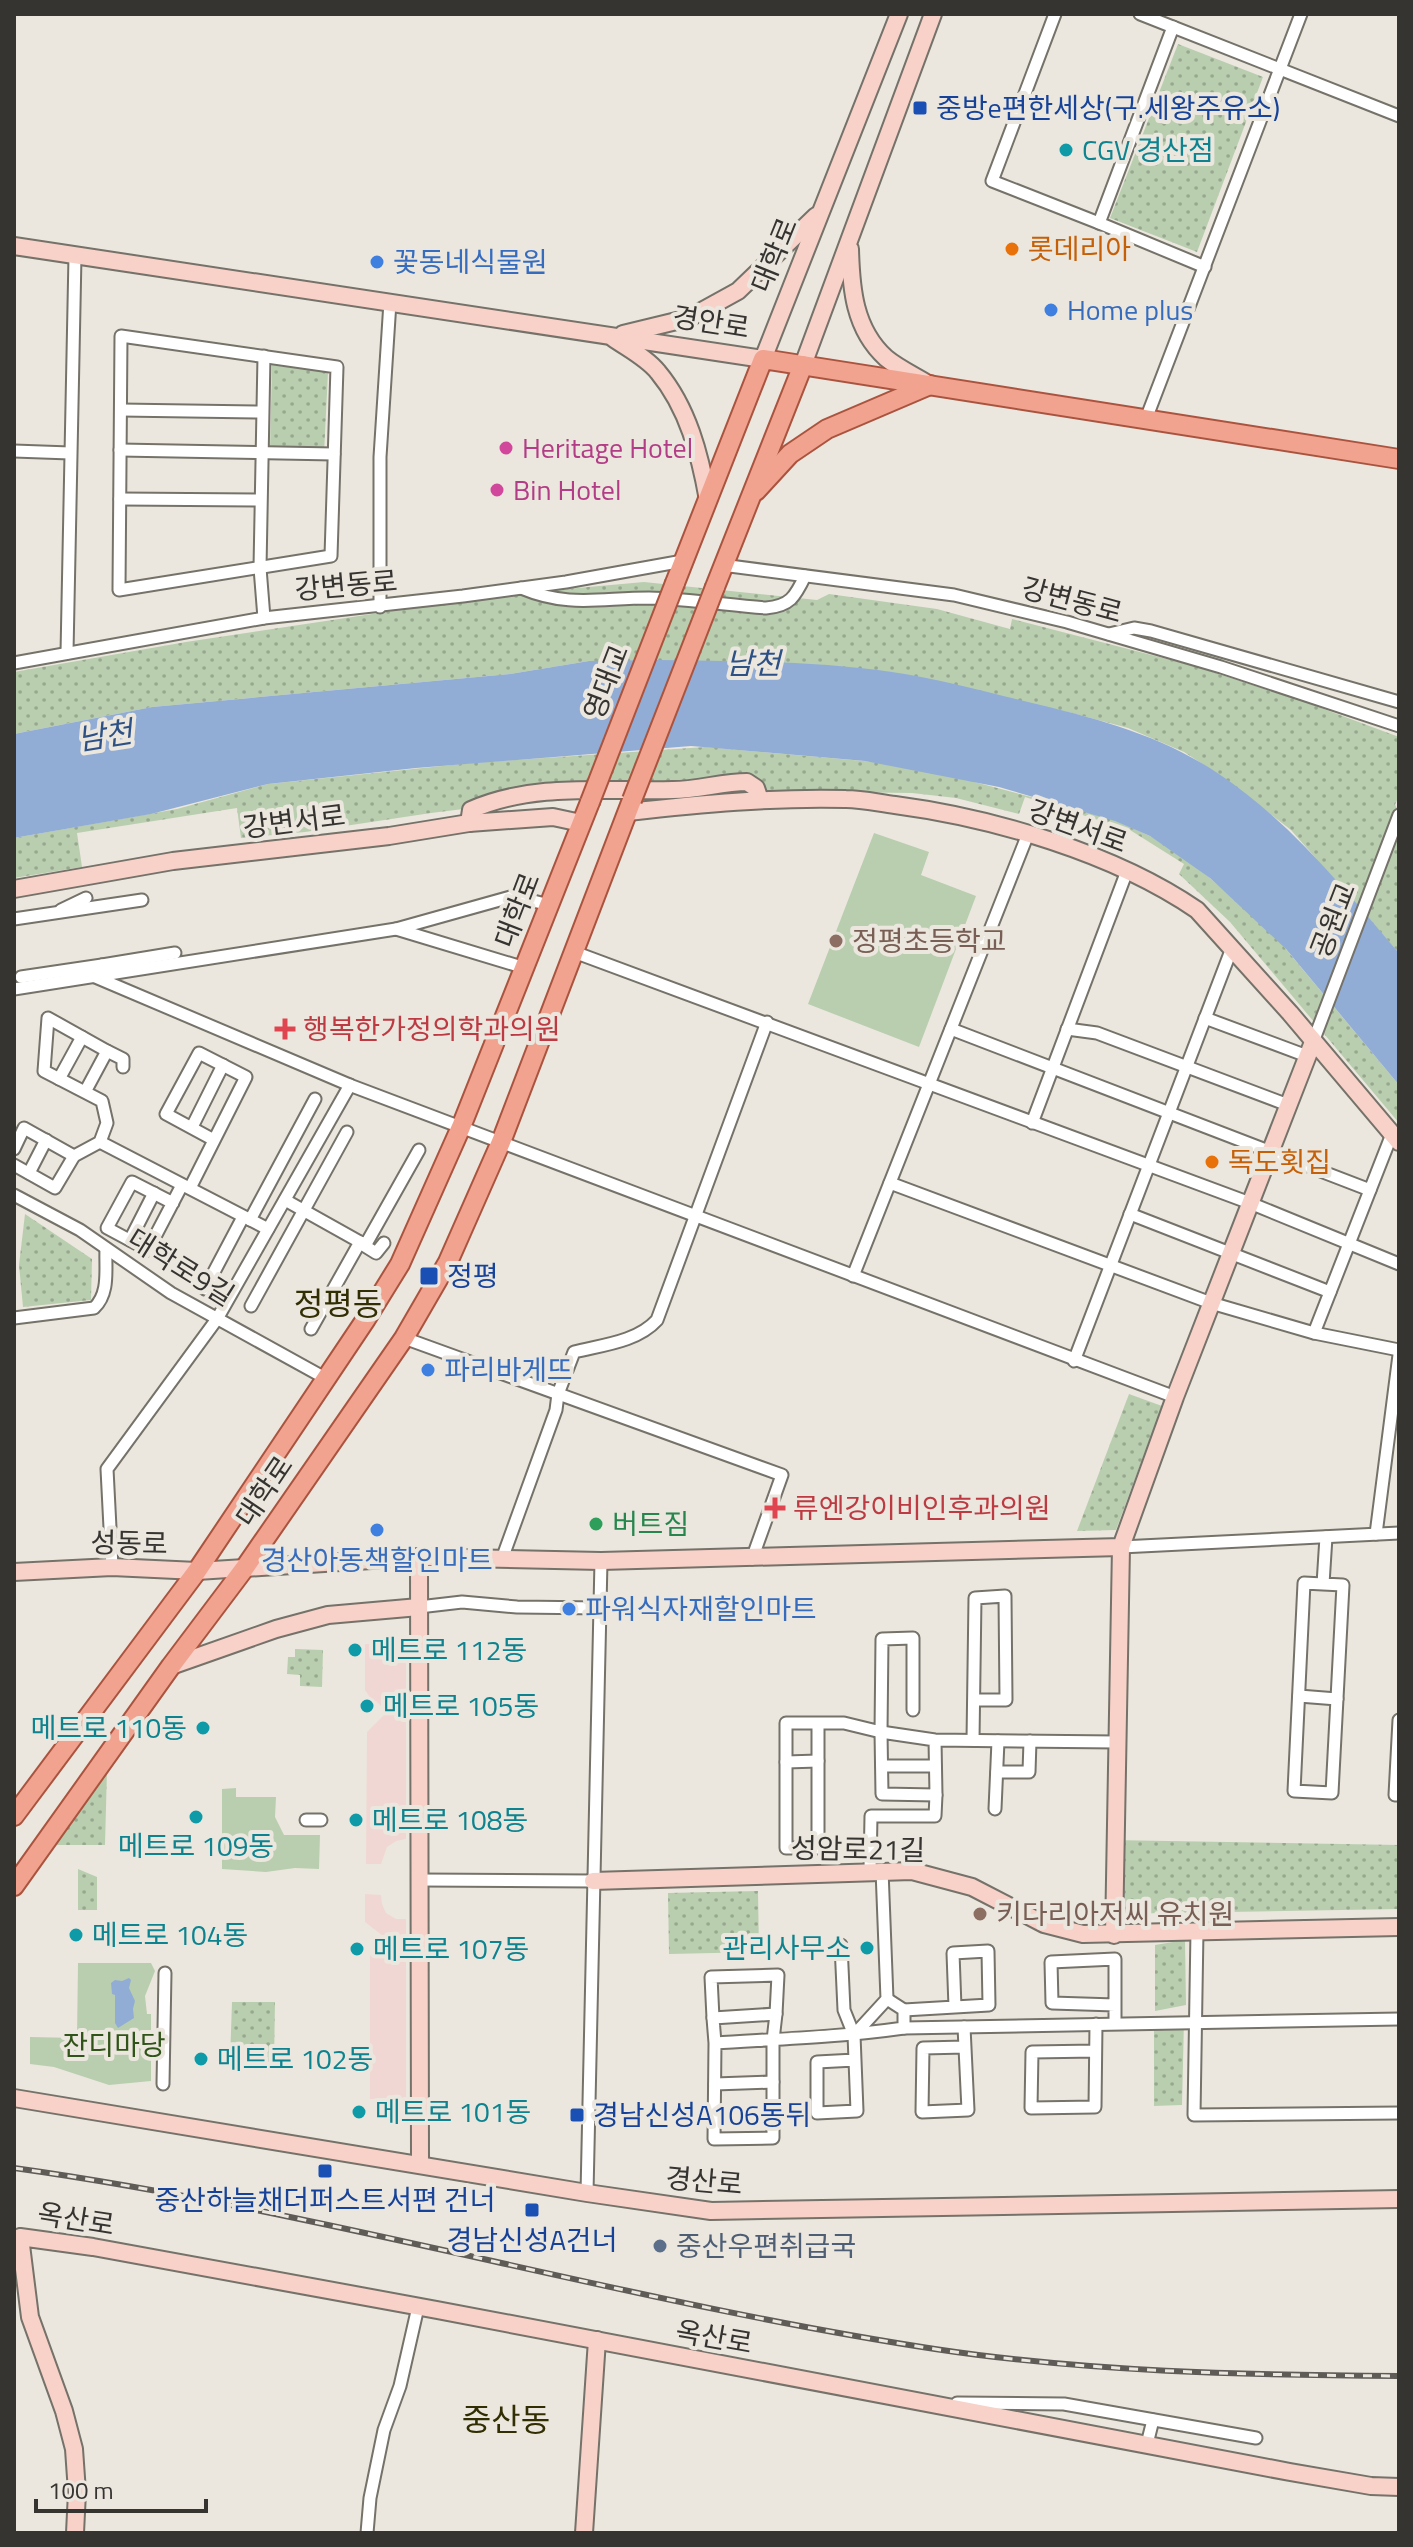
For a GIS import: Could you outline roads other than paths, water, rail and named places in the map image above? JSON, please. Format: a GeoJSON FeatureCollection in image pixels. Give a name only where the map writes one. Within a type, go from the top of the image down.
{"type":"FeatureCollection","features":[{"type":"Feature","properties":{"kind":"main road","name":"경안로"},"geometry":{"type":"LineString","coordinates":[[763,359],[1399,459]]}},
{"type":"Feature","properties":{"kind":"main road","name":"대학로"},"geometry":{"type":"LineString","coordinates":[[683,561],[763,359]]}},
{"type":"Feature","properties":{"kind":"main road"},"geometry":{"type":"LineString","coordinates":[[630,806],[803,365]]}},
{"type":"Feature","properties":{"kind":"main road"},"geometry":{"type":"LineString","coordinates":[[749,499],[790,454],[827,429],[930,385]]}},
{"type":"Feature","properties":{"kind":"main road","name":"영대교"},"geometry":{"type":"LineString","coordinates":[[590,802],[683,561]]}},
{"type":"Feature","properties":{"kind":"main road","name":"대학로"},"geometry":{"type":"LineString","coordinates":[[14,1816],[197,1571],[400,1264],[461,1127],[590,802]]}},
{"type":"Feature","properties":{"kind":"main road","name":"대학로"},"geometry":{"type":"LineString","coordinates":[[14,1886],[244,1569],[404,1338],[448,1262],[501,1142],[630,806]]}},
{"type":"Feature","properties":{"kind":"street","name":"대학로"},"geometry":{"type":"LineString","coordinates":[[763,359],[899,14]]}},
{"type":"Feature","properties":{"kind":"street"},"geometry":{"type":"LineString","coordinates":[[803,365],[933,14]]}},
{"type":"Feature","properties":{"kind":"street"},"geometry":{"type":"LineString","coordinates":[[1055,14],[992,181],[1205,267]]}},
{"type":"Feature","properties":{"kind":"street"},"geometry":{"type":"LineString","coordinates":[[1140,14],[1399,116]]}},
{"type":"Feature","properties":{"kind":"street"},"geometry":{"type":"LineString","coordinates":[[1146,419],[1301,14]]}},
{"type":"Feature","properties":{"kind":"street"},"geometry":{"type":"LineString","coordinates":[[1099,223],[1173,27]]}},
{"type":"Feature","properties":{"kind":"street"},"geometry":{"type":"LineString","coordinates":[[612,337],[689,318],[738,291],[823,209]]}},
{"type":"Feature","properties":{"kind":"street"},"geometry":{"type":"LineString","coordinates":[[849,240],[851,290],[863,328],[886,358],[930,385]]}},
{"type":"Feature","properties":{"kind":"street","name":"경안로"},"geometry":{"type":"LineString","coordinates":[[14,246],[763,359]]}},
{"type":"Feature","properties":{"kind":"street"},"geometry":{"type":"LineString","coordinates":[[67,653],[75,256]]}},
{"type":"Feature","properties":{"kind":"street"},"geometry":{"type":"LineString","coordinates":[[380,607],[380,457],[390,302]]}},
{"type":"Feature","properties":{"kind":"street"},"geometry":{"type":"LineString","coordinates":[[121,336],[264,356],[337,367],[331,556],[119,590],[121,336]]}},
{"type":"Feature","properties":{"kind":"street"},"geometry":{"type":"LineString","coordinates":[[612,337],[658,371],[684,414],[701,459],[708,500]]}},
{"type":"Feature","properties":{"kind":"street"},"geometry":{"type":"LineString","coordinates":[[264,356],[260,500],[264,618]]}},
{"type":"Feature","properties":{"kind":"street"},"geometry":{"type":"LineString","coordinates":[[121,410],[261,412]]}},
{"type":"Feature","properties":{"kind":"street"},"geometry":{"type":"LineString","coordinates":[[120,450],[334,454]]}},
{"type":"Feature","properties":{"kind":"street"},"geometry":{"type":"LineString","coordinates":[[14,451],[70,453]]}},
{"type":"Feature","properties":{"kind":"street"},"geometry":{"type":"LineString","coordinates":[[120,499],[260,500]]}},
{"type":"Feature","properties":{"kind":"street","name":"강변동로"},"geometry":{"type":"LineString","coordinates":[[14,663],[264,618],[380,607],[566,582],[683,561]]}},
{"type":"Feature","properties":{"kind":"street","name":"강변동로"},"geometry":{"type":"LineString","coordinates":[[722,565],[954,595],[1109,634],[1221,667],[1399,726]]}},
{"type":"Feature","properties":{"kind":"street"},"geometry":{"type":"LineString","coordinates":[[520,587],[570,602],[650,598],[766,608],[782,607],[792,601],[805,576]]}},
{"type":"Feature","properties":{"kind":"street"},"geometry":{"type":"LineString","coordinates":[[1109,634],[1134,628],[1151,631],[1399,702]]}},
{"type":"Feature","properties":{"kind":"street"},"geometry":{"type":"LineString","coordinates":[[469,823],[471,810],[487,803],[558,790],[677,790],[747,782],[756,788],[760,800]]}},
{"type":"Feature","properties":{"kind":"street","name":"강변서로"},"geometry":{"type":"LineString","coordinates":[[630,806],[849,799],[947,811],[1028,834],[1127,871],[1197,910],[1232,948],[1310,1049],[1395,1138]]}},
{"type":"Feature","properties":{"kind":"street","name":"공원교"},"geometry":{"type":"LineString","coordinates":[[1310,1049],[1399,815]]}},
{"type":"Feature","properties":{"kind":"street","name":"강변서로"},"geometry":{"type":"LineString","coordinates":[[14,889],[173,861],[374,838],[469,823],[553,817],[581,823]]}},
{"type":"Feature","properties":{"kind":"street"},"geometry":{"type":"LineString","coordinates":[[853,1276],[1028,834]]}},
{"type":"Feature","properties":{"kind":"street"},"geometry":{"type":"LineString","coordinates":[[1032,1123],[1127,871]]}},
{"type":"Feature","properties":{"kind":"street"},"geometry":{"type":"LineString","coordinates":[[14,989],[96,973],[396,929],[514,896],[549,905]]}},
{"type":"Feature","properties":{"kind":"street"},"geometry":{"type":"LineString","coordinates":[[57,912],[86,898]]}},
{"type":"Feature","properties":{"kind":"street"},"geometry":{"type":"LineString","coordinates":[[14,919],[142,900]]}},
{"type":"Feature","properties":{"kind":"street"},"geometry":{"type":"LineString","coordinates":[[396,929],[525,968]]}},
{"type":"Feature","properties":{"kind":"street"},"geometry":{"type":"LineString","coordinates":[[1074,1361],[1232,948]]}},
{"type":"Feature","properties":{"kind":"street"},"geometry":{"type":"LineString","coordinates":[[574,952],[1250,1203],[1399,1264]]}},
{"type":"Feature","properties":{"kind":"street"},"geometry":{"type":"LineString","coordinates":[[21,977],[96,973],[175,953]]}},
{"type":"Feature","properties":{"kind":"street"},"geometry":{"type":"LineString","coordinates":[[96,973],[350,1085],[1175,1397]]}},
{"type":"Feature","properties":{"kind":"street"},"geometry":{"type":"LineString","coordinates":[[14,1165],[55,1188],[74,1156],[100,1142],[107,1123],[102,1101],[44,1071],[48,1018],[123,1059],[123,1067]]}},
{"type":"Feature","properties":{"kind":"street"},"geometry":{"type":"LineString","coordinates":[[1114,1935],[1121,1547],[1175,1397],[1310,1049],[1205,1018]]}},
{"type":"Feature","properties":{"kind":"street"},"geometry":{"type":"LineString","coordinates":[[502,1559],[574,1352],[633,1337],[650,1328],[657,1320],[767,1022]]}},
{"type":"Feature","properties":{"kind":"street"},"geometry":{"type":"LineString","coordinates":[[951,1029],[1370,1190]]}},
{"type":"Feature","properties":{"kind":"street"},"geometry":{"type":"LineString","coordinates":[[1067,1029],[1097,1033],[1288,1105]]}},
{"type":"Feature","properties":{"kind":"street"},"geometry":{"type":"LineString","coordinates":[[59,1079],[82,1037]]}},
{"type":"Feature","properties":{"kind":"street"},"geometry":{"type":"LineString","coordinates":[[85,1092],[107,1051]]}},
{"type":"Feature","properties":{"kind":"street"},"geometry":{"type":"LineString","coordinates":[[173,1203],[132,1182],[107,1228],[148,1250],[173,1203],[214,1140],[246,1077],[199,1053],[166,1114],[214,1140]]}},
{"type":"Feature","properties":{"kind":"street"},"geometry":{"type":"LineString","coordinates":[[192,1127],[223,1065]]}},
{"type":"Feature","properties":{"kind":"street"},"geometry":{"type":"LineString","coordinates":[[112,1567],[107,1469],[217,1319],[350,1085]]}},
{"type":"Feature","properties":{"kind":"street"},"geometry":{"type":"LineString","coordinates":[[205,1289],[315,1099]]}},
{"type":"Feature","properties":{"kind":"street"},"geometry":{"type":"LineString","coordinates":[[14,1149],[24,1128],[74,1156]]}},
{"type":"Feature","properties":{"kind":"street"},"geometry":{"type":"LineString","coordinates":[[251,1306],[347,1132]]}},
{"type":"Feature","properties":{"kind":"street"},"geometry":{"type":"LineString","coordinates":[[1314,1333],[1370,1190],[1395,1138]]}},
{"type":"Feature","properties":{"kind":"street"},"geometry":{"type":"LineString","coordinates":[[29,1173],[46,1140]]}},
{"type":"Feature","properties":{"kind":"street"},"geometry":{"type":"LineString","coordinates":[[100,1142],[268,1229]]}},
{"type":"Feature","properties":{"kind":"street"},"geometry":{"type":"LineString","coordinates":[[360,1242],[366,1244],[419,1150]]}},
{"type":"Feature","properties":{"kind":"street"},"geometry":{"type":"LineString","coordinates":[[130,1240],[149,1190],[153,1169]]}},
{"type":"Feature","properties":{"kind":"street"},"geometry":{"type":"LineString","coordinates":[[890,1183],[1211,1303],[1314,1333],[1399,1352],[1376,1534]]}},
{"type":"Feature","properties":{"kind":"street","name":"대학로9길"},"geometry":{"type":"LineString","coordinates":[[14,1195],[80,1230],[171,1293],[325,1378]]}},
{"type":"Feature","properties":{"kind":"street"},"geometry":{"type":"LineString","coordinates":[[285,1200],[376,1253],[384,1243]]}},
{"type":"Feature","properties":{"kind":"street"},"geometry":{"type":"LineString","coordinates":[[1130,1214],[1330,1292]]}},
{"type":"Feature","properties":{"kind":"street"},"geometry":{"type":"LineString","coordinates":[[311,1329],[360,1242]]}},
{"type":"Feature","properties":{"kind":"street"},"geometry":{"type":"LineString","coordinates":[[14,1318],[94,1308],[105,1292],[106,1249]]}},
{"type":"Feature","properties":{"kind":"street"},"geometry":{"type":"LineString","coordinates":[[404,1338],[782,1475],[752,1559]]}},
{"type":"Feature","properties":{"kind":"street"},"geometry":{"type":"LineString","coordinates":[[1121,1547],[1399,1533]]}},
{"type":"Feature","properties":{"kind":"street"},"geometry":{"type":"LineString","coordinates":[[1323,1584],[1326,1537]]}},
{"type":"Feature","properties":{"kind":"street","name":"성동로"},"geometry":{"type":"LineString","coordinates":[[14,1572],[112,1567],[197,1571],[419,1557],[601,1561],[752,1559],[1121,1547]]}},
{"type":"Feature","properties":{"kind":"street"},"geometry":{"type":"LineString","coordinates":[[419,1557],[420,2164]]}},
{"type":"Feature","properties":{"kind":"street"},"geometry":{"type":"LineString","coordinates":[[587,2193],[601,1561]]}},
{"type":"Feature","properties":{"kind":"street"},"geometry":{"type":"LineString","coordinates":[[1304,1583],[1323,1584],[1343,1585],[1332,1793],[1294,1791],[1304,1583]]}},
{"type":"Feature","properties":{"kind":"street"},"geometry":{"type":"LineString","coordinates":[[973,1740],[975,1598],[1005,1596],[1006,1700],[974,1700]]}},
{"type":"Feature","properties":{"kind":"street"},"geometry":{"type":"LineString","coordinates":[[171,1666],[216,1655],[305,1626],[328,1615],[462,1602],[517,1607],[601,1608]]}},
{"type":"Feature","properties":{"kind":"street"},"geometry":{"type":"LineString","coordinates":[[913,1710],[913,1638],[882,1639],[882,1794],[936,1795]]}},
{"type":"Feature","properties":{"kind":"street"},"geometry":{"type":"LineString","coordinates":[[1299,1696],[1337,1699]]}},
{"type":"Feature","properties":{"kind":"street"},"geometry":{"type":"LineString","coordinates":[[1399,1720],[1395,1795],[1399,1795]]}},
{"type":"Feature","properties":{"kind":"street"},"geometry":{"type":"LineString","coordinates":[[818,1723],[818,1848],[786,1848],[786,1723],[818,1723],[844,1723],[935,1740],[1117,1742]]}},
{"type":"Feature","properties":{"kind":"street"},"geometry":{"type":"LineString","coordinates":[[854,2035],[887,1999],[871,1816],[935,1816],[935,1740]]}},
{"type":"Feature","properties":{"kind":"street"},"geometry":{"type":"LineString","coordinates":[[995,1809],[998,1741]]}},
{"type":"Feature","properties":{"kind":"street"},"geometry":{"type":"LineString","coordinates":[[997,1772],[1029,1772],[1030,1741]]}},
{"type":"Feature","properties":{"kind":"street"},"geometry":{"type":"LineString","coordinates":[[786,1762],[818,1761]]}},
{"type":"Feature","properties":{"kind":"street"},"geometry":{"type":"LineString","coordinates":[[882,1766],[935,1766]]}},
{"type":"Feature","properties":{"kind":"street"},"geometry":{"type":"LineString","coordinates":[[306,1820],[321,1820]]}},
{"type":"Feature","properties":{"kind":"street","name":"성암로21길"},"geometry":{"type":"LineString","coordinates":[[593,1881],[876,1870],[933,1874],[986,1893],[1044,1924],[1083,1934],[1399,1927]]}},
{"type":"Feature","properties":{"kind":"street"},"geometry":{"type":"LineString","coordinates":[[420,1880],[593,1881]]}},
{"type":"Feature","properties":{"kind":"street"},"geometry":{"type":"LineString","coordinates":[[1197,1931],[1194,2115],[1399,2113]]}},
{"type":"Feature","properties":{"kind":"street"},"geometry":{"type":"LineString","coordinates":[[841,1945],[844,2010],[854,2035],[855,2060],[857,2111],[817,2113],[817,2062],[855,2060]]}},
{"type":"Feature","properties":{"kind":"street"},"geometry":{"type":"LineString","coordinates":[[887,1999],[904,2010],[955,2007],[989,2005],[988,1951],[953,1953],[955,2007]]}},
{"type":"Feature","properties":{"kind":"street"},"geometry":{"type":"LineString","coordinates":[[1115,2005],[1052,2003],[1051,1962],[1115,1959],[1115,2005],[1115,2023]]}},
{"type":"Feature","properties":{"kind":"street"},"geometry":{"type":"LineString","coordinates":[[163,2084],[165,1973]]}},
{"type":"Feature","properties":{"kind":"street"},"geometry":{"type":"LineString","coordinates":[[778,1975],[773,2040],[773,2138],[714,2139],[713,2018],[711,1977],[778,1975]]}},
{"type":"Feature","properties":{"kind":"street"},"geometry":{"type":"LineString","coordinates":[[904,2010],[904,2028]]}},
{"type":"Feature","properties":{"kind":"street"},"geometry":{"type":"LineString","coordinates":[[713,2018],[776,2014]]}},
{"type":"Feature","properties":{"kind":"street"},"geometry":{"type":"LineString","coordinates":[[715,2043],[854,2035],[904,2028],[1399,2019]]}},
{"type":"Feature","properties":{"kind":"street"},"geometry":{"type":"LineString","coordinates":[[1095,2051],[1032,2052],[1031,2108],[1095,2107],[1096,2024]]}},
{"type":"Feature","properties":{"kind":"street"},"geometry":{"type":"LineString","coordinates":[[964,2027],[965,2047],[968,2110],[922,2112],[923,2048],[965,2047]]}},
{"type":"Feature","properties":{"kind":"street"},"geometry":{"type":"LineString","coordinates":[[715,2084],[773,2082]]}},
{"type":"Feature","properties":{"kind":"street","name":"경산로"},"geometry":{"type":"LineString","coordinates":[[14,2098],[711,2211],[1399,2199]]}},
{"type":"Feature","properties":{"kind":"street"},"geometry":{"type":"LineString","coordinates":[[16,2233],[30,2317],[64,2411],[74,2449],[80,2532]]}},
{"type":"Feature","properties":{"kind":"street","name":"옥산로"},"geometry":{"type":"LineString","coordinates":[[16,2233],[1344,2481],[1399,2487]]}},
{"type":"Feature","properties":{"kind":"street"},"geometry":{"type":"LineString","coordinates":[[367,2533],[370,2498],[384,2430],[400,2386],[418,2307]]}},
{"type":"Feature","properties":{"kind":"street"},"geometry":{"type":"LineString","coordinates":[[584,2533],[597,2340]]}},
{"type":"Feature","properties":{"kind":"street"},"geometry":{"type":"LineString","coordinates":[[929,2403],[1064,2404],[1256,2438]]}},
{"type":"Feature","properties":{"kind":"street"},"geometry":{"type":"LineString","coordinates":[[1147,2444],[1153,2420]]}},
{"type":"Feature","properties":{"kind":"water","name":"남천"},"geometry":{"type":"Polygon","coordinates":[[[589,661],[804,664],[909,675],[1103,722],[1151,738],[1197,760],[1245,793],[1293,835],[1399,953],[1399,1085],[1286,949],[1210,878],[1150,836],[1115,821],[999,787],[865,761],[691,746],[416,768],[268,784],[151,814],[14,838],[14,734],[152,707],[510,674],[589,661]]]}},
{"type":"Feature","properties":{"kind":"water"},"geometry":{"type":"Polygon","coordinates":[[[129,1978],[129,1988],[135,2001],[134,2018],[118,2028],[111,1983],[129,1978]]]}},
{"type":"Feature","properties":{"kind":"railway"},"geometry":{"type":"LineString","coordinates":[[14,2168],[245,2208],[704,2307],[935,2349],[1108,2367],[1224,2373],[1399,2376]]}},
{"type":"Feature","properties":{"kind":"place","name":"중방e편한세상(구.세왕주유소)"},"geometry":{"type":"Point","coordinates":[920,108]}},
{"type":"Feature","properties":{"kind":"place","name":"CGV 경산점"},"geometry":{"type":"Point","coordinates":[1066,150]}},
{"type":"Feature","properties":{"kind":"place","name":"롯데리아"},"geometry":{"type":"Point","coordinates":[1012,249]}},
{"type":"Feature","properties":{"kind":"place","name":"꽃동네식물원"},"geometry":{"type":"Point","coordinates":[377,262]}},
{"type":"Feature","properties":{"kind":"place","name":"Home plus"},"geometry":{"type":"Point","coordinates":[1051,310]}},
{"type":"Feature","properties":{"kind":"place","name":"Heritage Hotel"},"geometry":{"type":"Point","coordinates":[506,448]}},
{"type":"Feature","properties":{"kind":"place","name":"Bin Hotel"},"geometry":{"type":"Point","coordinates":[497,490]}},
{"type":"Feature","properties":{"kind":"place","name":"정평초등학교"},"geometry":{"type":"Point","coordinates":[836,941]}},
{"type":"Feature","properties":{"kind":"place","name":"행복한가정의학과의원"},"geometry":{"type":"Point","coordinates":[285,1029]}},
{"type":"Feature","properties":{"kind":"place","name":"독도횟집"},"geometry":{"type":"Point","coordinates":[1212,1162]}},
{"type":"Feature","properties":{"kind":"place","name":"정평"},"geometry":{"type":"Point","coordinates":[429,1276]}},
{"type":"Feature","properties":{"kind":"place","name":"파리바게뜨"},"geometry":{"type":"Point","coordinates":[428,1370]}},
{"type":"Feature","properties":{"kind":"place","name":"류엔강이비인후과의원"},"geometry":{"type":"Point","coordinates":[775,1508]}},
{"type":"Feature","properties":{"kind":"place","name":"버트짐"},"geometry":{"type":"Point","coordinates":[596,1524]}},
{"type":"Feature","properties":{"kind":"place","name":"경산아동책할인마트"},"geometry":{"type":"Point","coordinates":[377,1530]}},
{"type":"Feature","properties":{"kind":"place","name":"파워식자재할인마트"},"geometry":{"type":"Point","coordinates":[569,1609]}},
{"type":"Feature","properties":{"kind":"place","name":"메트로 112동"},"geometry":{"type":"Point","coordinates":[355,1650]}},
{"type":"Feature","properties":{"kind":"place","name":"메트로 105동"},"geometry":{"type":"Point","coordinates":[367,1706]}},
{"type":"Feature","properties":{"kind":"place","name":"메트로 110동"},"geometry":{"type":"Point","coordinates":[203,1728]}},
{"type":"Feature","properties":{"kind":"place","name":"메트로 109동"},"geometry":{"type":"Point","coordinates":[196,1817]}},
{"type":"Feature","properties":{"kind":"place","name":"메트로 108동"},"geometry":{"type":"Point","coordinates":[356,1820]}},
{"type":"Feature","properties":{"kind":"place","name":"키다리아저씨 유치원"},"geometry":{"type":"Point","coordinates":[980,1914]}},
{"type":"Feature","properties":{"kind":"place","name":"메트로 104동"},"geometry":{"type":"Point","coordinates":[76,1935]}},
{"type":"Feature","properties":{"kind":"place","name":"관리사무소"},"geometry":{"type":"Point","coordinates":[867,1948]}},
{"type":"Feature","properties":{"kind":"place","name":"메트로 107동"},"geometry":{"type":"Point","coordinates":[357,1949]}},
{"type":"Feature","properties":{"kind":"place","name":"메트로 102동"},"geometry":{"type":"Point","coordinates":[201,2059]}},
{"type":"Feature","properties":{"kind":"place","name":"메트로 101동"},"geometry":{"type":"Point","coordinates":[359,2112]}},
{"type":"Feature","properties":{"kind":"place","name":"경남신성A106동뒤"},"geometry":{"type":"Point","coordinates":[577,2115]}},
{"type":"Feature","properties":{"kind":"place","name":"중산하늘채더퍼스트서편 건너"},"geometry":{"type":"Point","coordinates":[325,2171]}},
{"type":"Feature","properties":{"kind":"place","name":"경남신성A건너"},"geometry":{"type":"Point","coordinates":[532,2210]}},
{"type":"Feature","properties":{"kind":"place","name":"중산우편취급국"},"geometry":{"type":"Point","coordinates":[660,2246]}},
{"type":"Feature","properties":{"kind":"district","name":"정평동"},"geometry":{"type":"Point","coordinates":[338,1304]}},
{"type":"Feature","properties":{"kind":"district","name":"중산동"},"geometry":{"type":"Point","coordinates":[506,2420]}},
{"type":"Feature","properties":{"kind":"park label","name":"잔디마당"},"geometry":{"type":"Point","coordinates":[114,2045]}}]}
